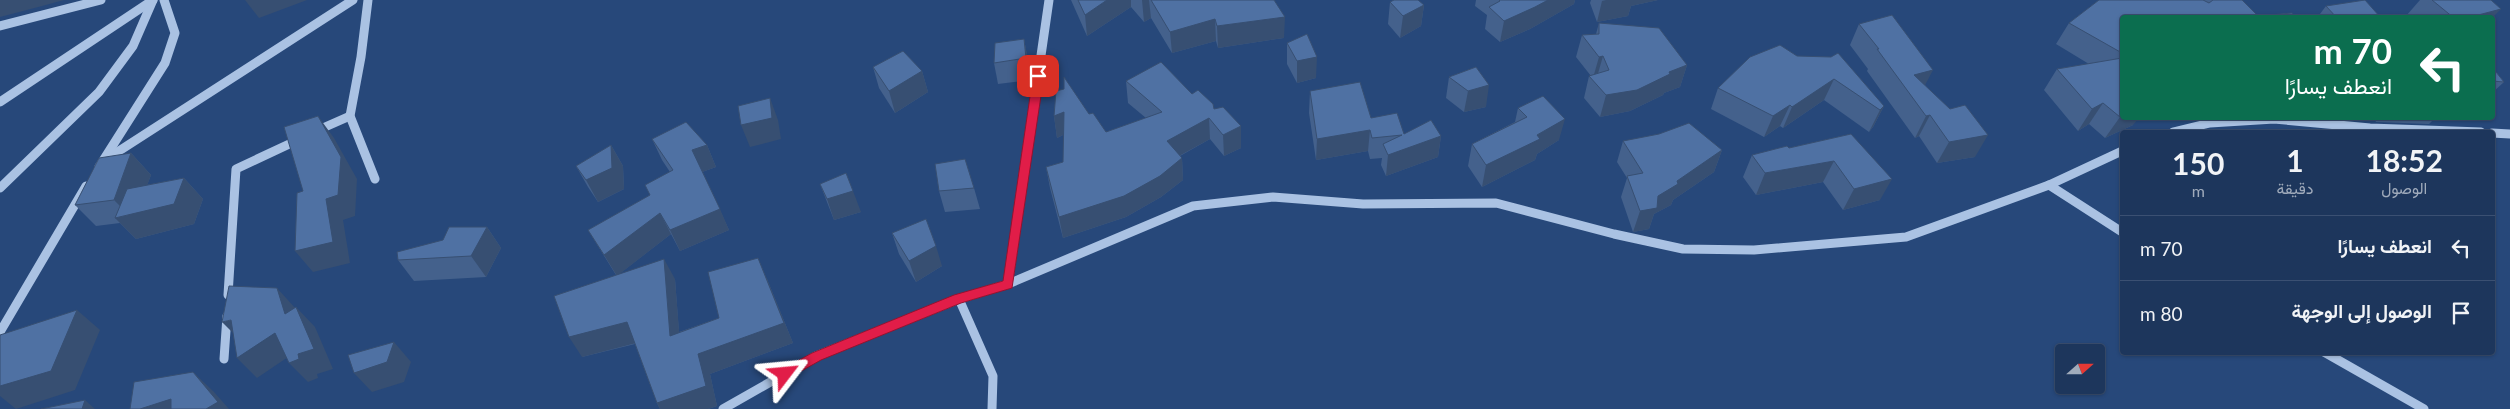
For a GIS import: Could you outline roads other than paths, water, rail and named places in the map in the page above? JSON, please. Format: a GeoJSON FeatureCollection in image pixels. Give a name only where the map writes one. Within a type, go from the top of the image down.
{"type":"FeatureCollection","features":[{"type":"Feature","properties":{"kind":"street"},"geometry":{"type":"LineString","coordinates":[[0,26],[101,0]]}},
{"type":"Feature","properties":{"kind":"street"},"geometry":{"type":"LineString","coordinates":[[0,102],[153,0]]}},
{"type":"Feature","properties":{"kind":"street"},"geometry":{"type":"LineString","coordinates":[[0,188],[99,92],[133,46],[153,0]]}},
{"type":"Feature","properties":{"kind":"street"},"geometry":{"type":"LineString","coordinates":[[0,332],[73,205],[165,63],[175,33],[164,0]]}},
{"type":"Feature","properties":{"kind":"street"},"geometry":{"type":"LineString","coordinates":[[102,162],[353,0]]}},
{"type":"Feature","properties":{"kind":"street"},"geometry":{"type":"LineString","coordinates":[[368,0],[361,57],[350,116],[375,179]]}},
{"type":"Feature","properties":{"kind":"street"},"geometry":{"type":"LineString","coordinates":[[1008,284],[1049,0]]}},
{"type":"Feature","properties":{"kind":"street"},"geometry":{"type":"LineString","coordinates":[[224,359],[236,169],[350,116]]}},
{"type":"Feature","properties":{"kind":"street"},"geometry":{"type":"LineString","coordinates":[[2181,130],[2210,123],[2248,120]]}},
{"type":"Feature","properties":{"kind":"street"},"geometry":{"type":"LineString","coordinates":[[2292,120],[2370,128],[2426,130]]}},
{"type":"Feature","properties":{"kind":"street"},"geometry":{"type":"LineString","coordinates":[[2495,133],[2510,134]]}},
{"type":"Feature","properties":{"kind":"street"},"geometry":{"type":"LineString","coordinates":[[723,409],[816,356],[959,299],[1008,284],[1193,206],[1273,197],[1363,204],[1496,203],[1614,234],[1683,248],[1754,250],[1906,237],[2049,185],[2120,152]]}},
{"type":"Feature","properties":{"kind":"street"},"geometry":{"type":"LineString","coordinates":[[2049,185],[2120,231]]}},
{"type":"Feature","properties":{"kind":"street"},"geometry":{"type":"LineString","coordinates":[[959,299],[993,376],[992,409]]}},
{"type":"Feature","properties":{"kind":"street"},"geometry":{"type":"LineString","coordinates":[[2329,355],[2424,409]]}}]}
